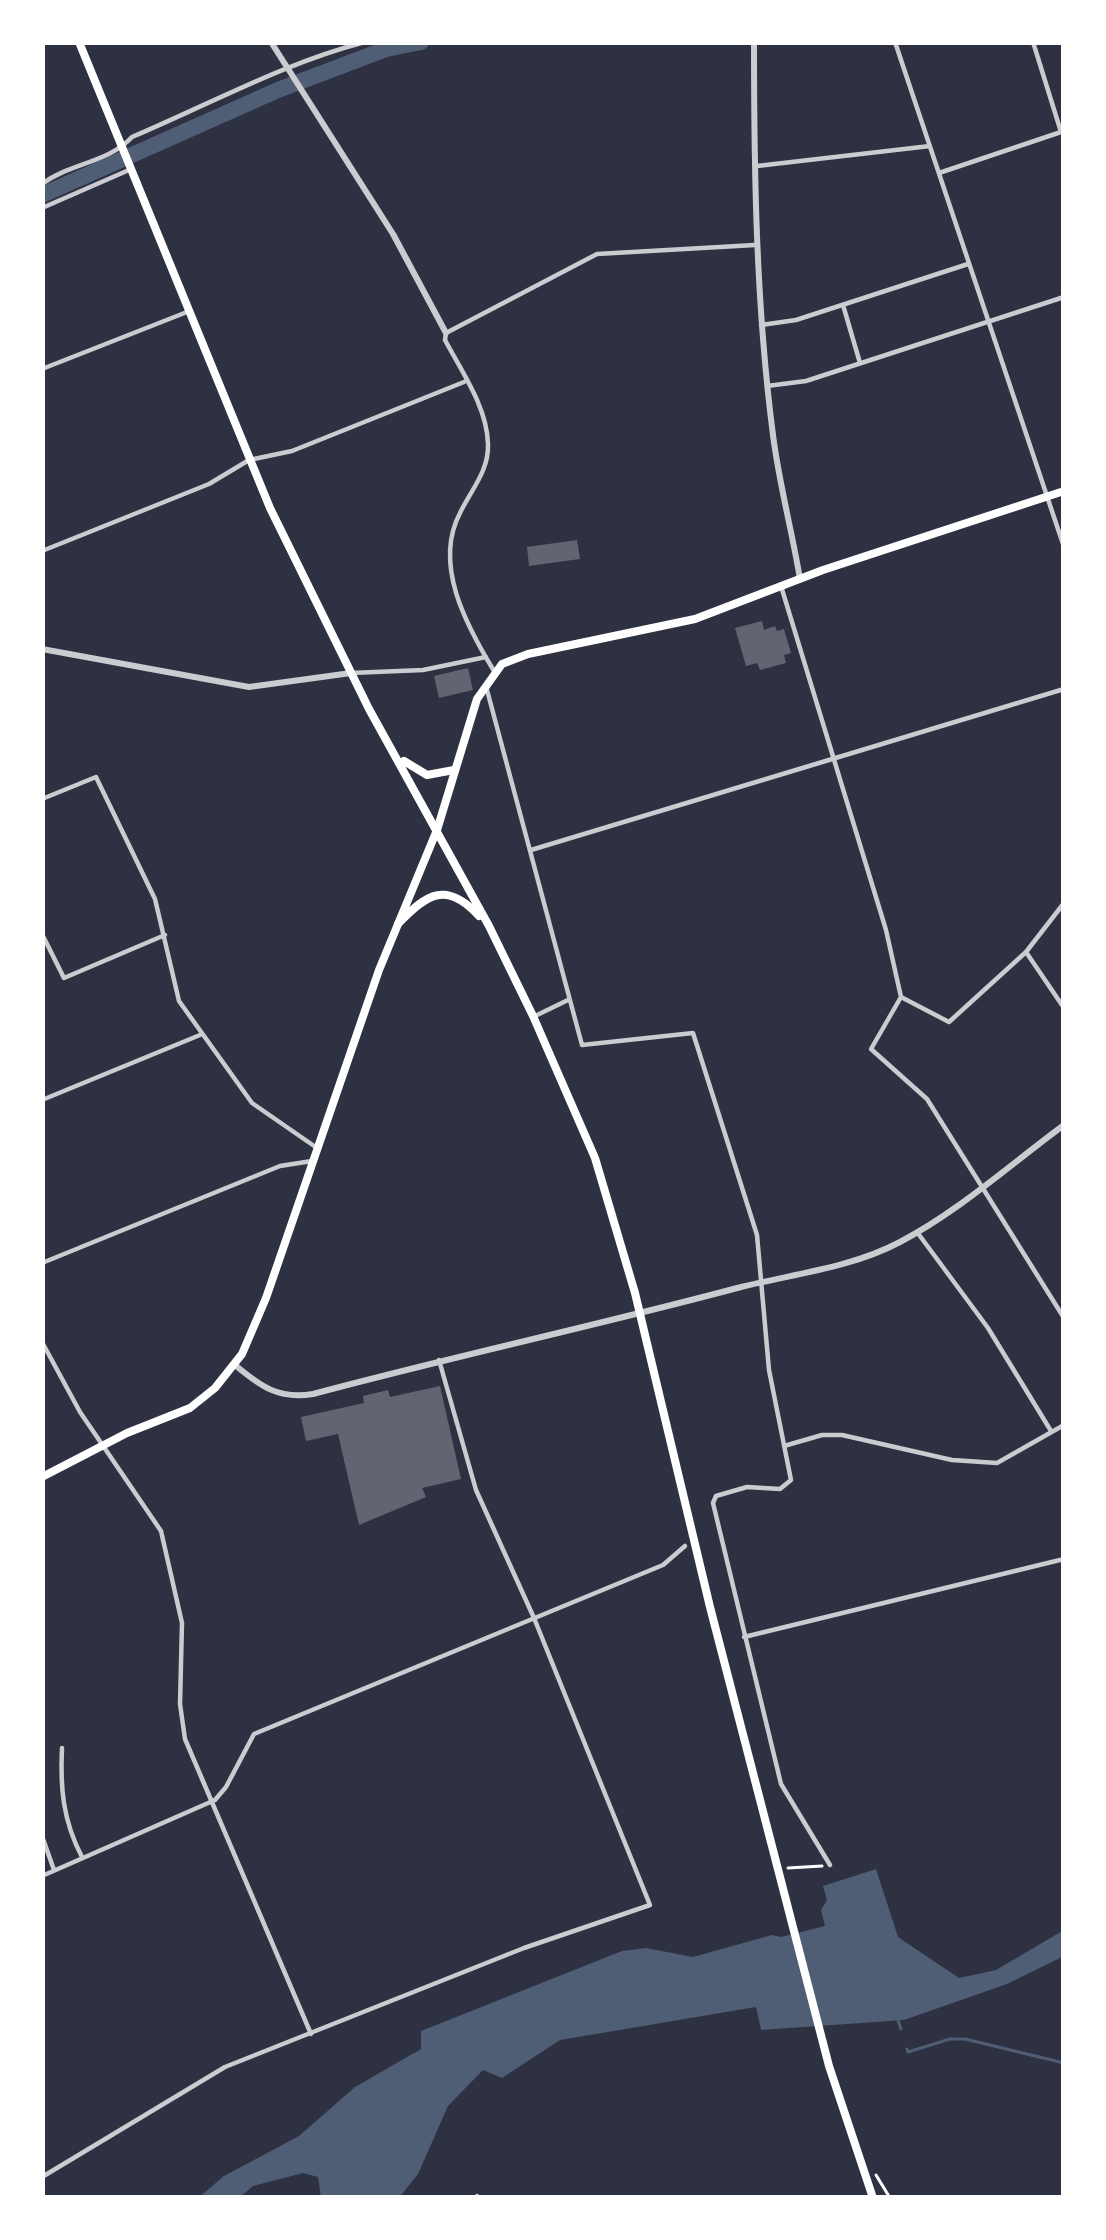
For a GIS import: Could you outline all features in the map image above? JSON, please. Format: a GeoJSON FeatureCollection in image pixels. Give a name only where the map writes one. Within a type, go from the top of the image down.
{"type":"FeatureCollection","features":[{"type":"Feature","properties":{"kind":"main road"},"geometry":{"type":"LineString","coordinates":[[79,42],[249,460],[351,673],[489,926],[595,1158],[639,1313],[824,2049],[873,2198]]}},
{"type":"Feature","properties":{"kind":"main road"},"geometry":{"type":"LineString","coordinates":[[42,1477],[102,1445],[190,1408],[235,1365],[266,1298],[398,924],[437,830],[484,685],[494,670],[511,658],[695,619],[1064,491]]}},
{"type":"Feature","properties":{"kind":"main road"},"geometry":{"type":"LineString","coordinates":[[395,751],[422,774],[454,770]]}},
{"type":"Feature","properties":{"kind":"main road"},"geometry":{"type":"LineString","coordinates":[[398,924],[426,898],[446,894],[463,900],[489,926]]}},
{"type":"Feature","properties":{"kind":"street"},"geometry":{"type":"LineString","coordinates":[[271,42],[393,234],[446,333],[445,340],[485,421],[487,458],[454,525],[448,551],[452,578],[494,670]]}},
{"type":"Feature","properties":{"kind":"street"},"geometry":{"type":"LineString","coordinates":[[42,184],[54,175],[122,151],[132,137],[365,42]]}},
{"type":"Feature","properties":{"kind":"street"},"geometry":{"type":"LineString","coordinates":[[754,42],[754,245],[773,442],[800,579]]}},
{"type":"Feature","properties":{"kind":"street"},"geometry":{"type":"LineString","coordinates":[[895,42],[1064,547]]}},
{"type":"Feature","properties":{"kind":"street"},"geometry":{"type":"LineString","coordinates":[[939,173],[1063,131],[1033,42]]}},
{"type":"Feature","properties":{"kind":"street"},"geometry":{"type":"LineString","coordinates":[[754,166],[930,146]]}},
{"type":"Feature","properties":{"kind":"street"},"geometry":{"type":"LineString","coordinates":[[42,208],[128,168]]}},
{"type":"Feature","properties":{"kind":"street"},"geometry":{"type":"LineString","coordinates":[[446,333],[597,254],[754,245]]}},
{"type":"Feature","properties":{"kind":"street"},"geometry":{"type":"LineString","coordinates":[[761,326],[796,320],[970,264]]}},
{"type":"Feature","properties":{"kind":"street"},"geometry":{"type":"LineString","coordinates":[[767,386],[806,381],[1064,297]]}},
{"type":"Feature","properties":{"kind":"street"},"geometry":{"type":"LineString","coordinates":[[843,305],[860,363]]}},
{"type":"Feature","properties":{"kind":"street"},"geometry":{"type":"LineString","coordinates":[[42,369],[187,312]]}},
{"type":"Feature","properties":{"kind":"street"},"geometry":{"type":"LineString","coordinates":[[42,551],[209,484],[249,460],[292,451],[466,381]]}},
{"type":"Feature","properties":{"kind":"street"},"geometry":{"type":"LineString","coordinates":[[781,586],[886,930],[901,997],[871,1048],[927,1099],[1064,1318]]}},
{"type":"Feature","properties":{"kind":"street"},"geometry":{"type":"LineString","coordinates":[[42,649],[249,687],[351,673],[423,670],[486,657]]}},
{"type":"Feature","properties":{"kind":"street"},"geometry":{"type":"LineString","coordinates":[[484,685],[582,1045],[693,1033],[757,1235],[769,1370],[791,1474],[789,1485],[781,1489],[747,1487],[716,1496],[712,1503],[781,1784],[830,1865]]}},
{"type":"Feature","properties":{"kind":"street"},"geometry":{"type":"LineString","coordinates":[[531,850],[1064,689]]}},
{"type":"Feature","properties":{"kind":"street"},"geometry":{"type":"LineString","coordinates":[[42,799],[96,777],[155,899],[178,1001],[252,1103],[317,1148]]}},
{"type":"Feature","properties":{"kind":"street"},"geometry":{"type":"LineString","coordinates":[[901,997],[949,1022],[1025,952],[1064,903]]}},
{"type":"Feature","properties":{"kind":"street"},"geometry":{"type":"LineString","coordinates":[[42,934],[64,978],[165,935]]}},
{"type":"Feature","properties":{"kind":"street"},"geometry":{"type":"LineString","coordinates":[[1025,952],[1064,1008]]}},
{"type":"Feature","properties":{"kind":"street"},"geometry":{"type":"LineString","coordinates":[[533,1016],[568,1000]]}},
{"type":"Feature","properties":{"kind":"street"},"geometry":{"type":"LineString","coordinates":[[42,1100],[200,1035]]}},
{"type":"Feature","properties":{"kind":"street"},"geometry":{"type":"LineString","coordinates":[[235,1365],[272,1393],[293,1398],[859,1259],[917,1232],[1064,1125]]}},
{"type":"Feature","properties":{"kind":"street"},"geometry":{"type":"LineString","coordinates":[[42,1263],[280,1166],[312,1161]]}},
{"type":"Feature","properties":{"kind":"street"},"geometry":{"type":"LineString","coordinates":[[917,1232],[988,1328],[1052,1432]]}},
{"type":"Feature","properties":{"kind":"street"},"geometry":{"type":"LineString","coordinates":[[42,1342],[102,1445],[161,1531],[182,1623],[183,1731],[311,2034]]}},
{"type":"Feature","properties":{"kind":"street"},"geometry":{"type":"LineString","coordinates":[[42,2177],[225,2067],[524,1948],[650,1905],[534,1618],[476,1490],[439,1360]]}},
{"type":"Feature","properties":{"kind":"street"},"geometry":{"type":"LineString","coordinates":[[784,1446],[842,1435],[993,1464],[1064,1425]]}},
{"type":"Feature","properties":{"kind":"street"},"geometry":{"type":"LineString","coordinates":[[710,1538],[719,1535]]}},
{"type":"Feature","properties":{"kind":"street"},"geometry":{"type":"LineString","coordinates":[[42,1876],[214,1800],[254,1734],[673,1560],[685,1546]]}},
{"type":"Feature","properties":{"kind":"street"},"geometry":{"type":"LineString","coordinates":[[744,1637],[1064,1559]]}},
{"type":"Feature","properties":{"kind":"street"},"geometry":{"type":"LineString","coordinates":[[62,1748],[60,1789],[82,1857]]}},
{"type":"Feature","properties":{"kind":"street"},"geometry":{"type":"LineString","coordinates":[[42,1836],[54,1870]]}},
{"type":"Feature","properties":{"kind":"path"},"geometry":{"type":"LineString","coordinates":[[788,1868],[830,1865]]}},
{"type":"Feature","properties":{"kind":"path"},"geometry":{"type":"LineString","coordinates":[[870,2170],[890,2198]]}},
{"type":"Feature","properties":{"kind":"water"},"geometry":{"type":"Polygon","coordinates":[[[876,1869],[898,1937],[959,1978],[996,1970],[1064,1930],[1064,1956],[1007,1984],[904,2020],[761,2030],[756,2007],[560,2040],[502,2078],[483,2070],[448,2106],[418,2174],[399,2198],[321,2198],[318,2177],[303,2173],[253,2186],[239,2198],[198,2198],[224,2176],[299,2136],[355,2087],[421,2049],[421,2031],[622,1951],[646,1948],[693,1957],[825,1926],[823,1886],[876,1869]]]}},
{"type":"Feature","properties":{"kind":"building"},"geometry":{"type":"Polygon","coordinates":[[[577,540],[580,559],[529,566],[527,547],[577,540]]]}},
{"type":"Feature","properties":{"kind":"building"},"geometry":{"type":"Polygon","coordinates":[[[762,621],[764,630],[784,629],[791,653],[784,655],[786,663],[760,670],[757,663],[746,666],[735,628],[762,621]]]}},
{"type":"Feature","properties":{"kind":"building"},"geometry":{"type":"Polygon","coordinates":[[[468,668],[473,690],[439,698],[434,676],[468,668]]]}},
{"type":"Feature","properties":{"kind":"building"},"geometry":{"type":"Polygon","coordinates":[[[440,1386],[461,1479],[422,1488],[426,1497],[359,1525],[338,1434],[306,1441],[301,1417],[364,1403],[363,1396],[388,1390],[390,1397],[440,1386]]]}},
{"type":"Feature","properties":{"kind":"waterway"},"geometry":{"type":"LineString","coordinates":[[42,195],[278,90],[386,49],[421,42]]}},
{"type":"Feature","properties":{"kind":"waterway"},"geometry":{"type":"LineString","coordinates":[[897,2017],[901,2029]]}},
{"type":"Feature","properties":{"kind":"waterway"},"geometry":{"type":"LineString","coordinates":[[907,2049],[965,2039],[1064,2063]]}}]}
